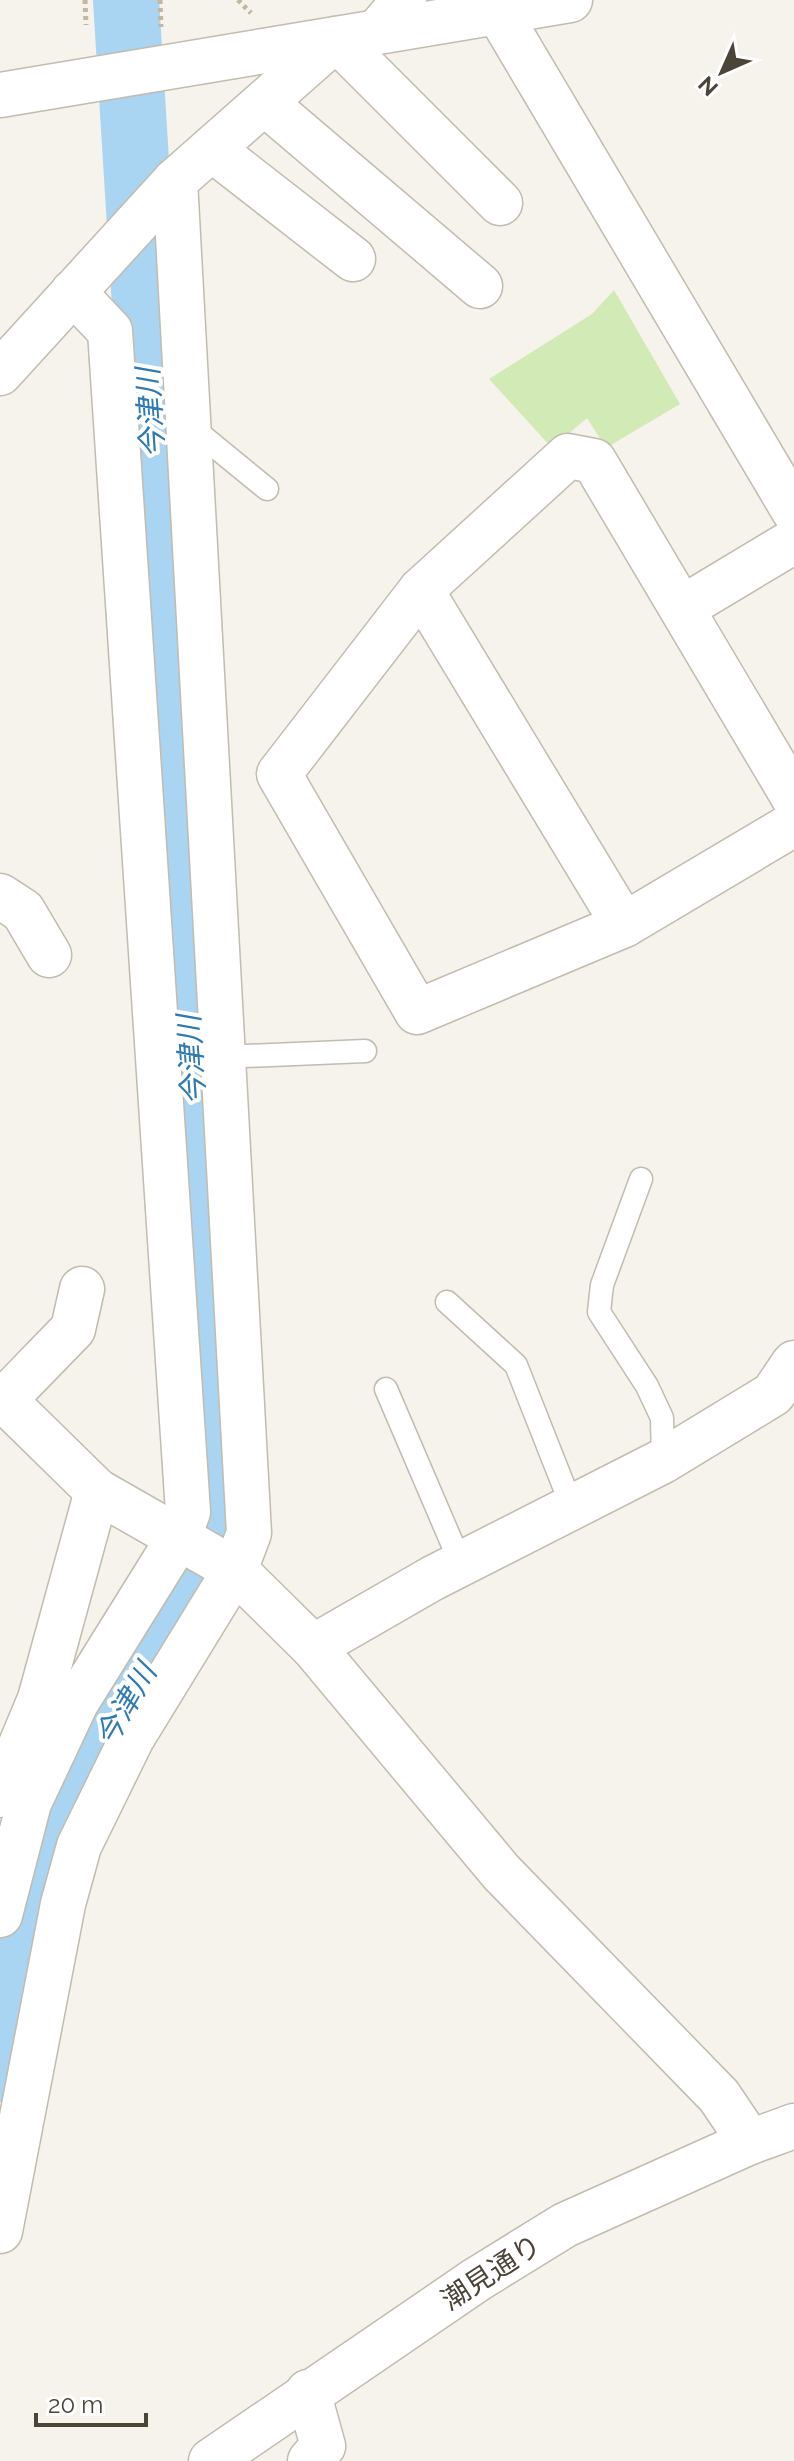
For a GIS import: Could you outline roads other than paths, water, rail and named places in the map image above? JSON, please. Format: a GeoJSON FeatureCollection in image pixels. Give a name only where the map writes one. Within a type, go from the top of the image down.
{"type":"FeatureCollection","features":[{"type":"Feature","properties":{"kind":"street"},"geometry":{"type":"LineString","coordinates":[[0,95],[336,39],[391,16],[498,12],[570,0]]}},
{"type":"Feature","properties":{"kind":"street"},"geometry":{"type":"LineString","coordinates":[[498,12],[794,511]]}},
{"type":"Feature","properties":{"kind":"street"},"geometry":{"type":"LineString","coordinates":[[0,373],[175,181],[266,104],[336,39]]}},
{"type":"Feature","properties":{"kind":"street"},"geometry":{"type":"LineString","coordinates":[[336,39],[500,203]]}},
{"type":"Feature","properties":{"kind":"street"},"geometry":{"type":"LineString","coordinates":[[266,104],[480,286]]}},
{"type":"Feature","properties":{"kind":"street"},"geometry":{"type":"LineString","coordinates":[[213,150],[353,259]]}},
{"type":"Feature","properties":{"kind":"street"},"geometry":{"type":"LineString","coordinates":[[0,2231],[63,1904],[79,1846],[132,1738],[235,1570],[249,1533],[175,181]]}},
{"type":"Feature","properties":{"kind":"street"},"geometry":{"type":"LineString","coordinates":[[0,1915],[36,1789],[76,1703],[178,1539],[188,1512],[110,331],[73,292]]}},
{"type":"Feature","properties":{"kind":"street"},"geometry":{"type":"LineString","coordinates":[[794,798],[684,607],[594,461],[568,456],[421,590],[279,774],[417,1012],[624,925],[794,824]]}},
{"type":"Feature","properties":{"kind":"street"},"geometry":{"type":"LineString","coordinates":[[684,607],[794,541]]}},
{"type":"Feature","properties":{"kind":"street"},"geometry":{"type":"LineString","coordinates":[[421,590],[624,925]]}},
{"type":"Feature","properties":{"kind":"street"},"geometry":{"type":"LineString","coordinates":[[0,896],[23,911],[49,955]]}},
{"type":"Feature","properties":{"kind":"street"},"geometry":{"type":"LineString","coordinates":[[82,1289],[73,1329],[2,1398],[97,1491],[235,1570],[313,1647],[501,1872],[719,2096],[750,2142]]}},
{"type":"Feature","properties":{"kind":"street"},"geometry":{"type":"LineString","coordinates":[[313,1647],[461,1564],[663,1461],[773,1394],[794,1363]]}},
{"type":"Feature","properties":{"kind":"street"},"geometry":{"type":"LineString","coordinates":[[0,1795],[40,1699],[97,1491]]}},
{"type":"Feature","properties":{"kind":"street","name":"潮見通り"},"geometry":{"type":"LineString","coordinates":[[211,2461],[308,2392],[565,2225],[750,2142],[794,2126]]}},
{"type":"Feature","properties":{"kind":"street"},"geometry":{"type":"LineString","coordinates":[[308,2392],[323,2446],[310,2461]]}},
{"type":"Feature","properties":{"kind":"lane"},"geometry":{"type":"LineString","coordinates":[[190,426],[267,489]]}},
{"type":"Feature","properties":{"kind":"lane"},"geometry":{"type":"LineString","coordinates":[[223,1057],[365,1051]]}},
{"type":"Feature","properties":{"kind":"lane"},"geometry":{"type":"LineString","coordinates":[[641,1179],[602,1285],[599,1312],[647,1386],[662,1418],[663,1461]]}},
{"type":"Feature","properties":{"kind":"lane"},"geometry":{"type":"LineString","coordinates":[[447,1302],[516,1365],[572,1507]]}},
{"type":"Feature","properties":{"kind":"lane"},"geometry":{"type":"LineString","coordinates":[[386,1389],[461,1564]]}},
{"type":"Feature","properties":{"kind":"waterway","name":"今津川"},"geometry":{"type":"LineString","coordinates":[[0,2069],[34,1902],[58,1820],[222,1542],[126,0]]}}]}
